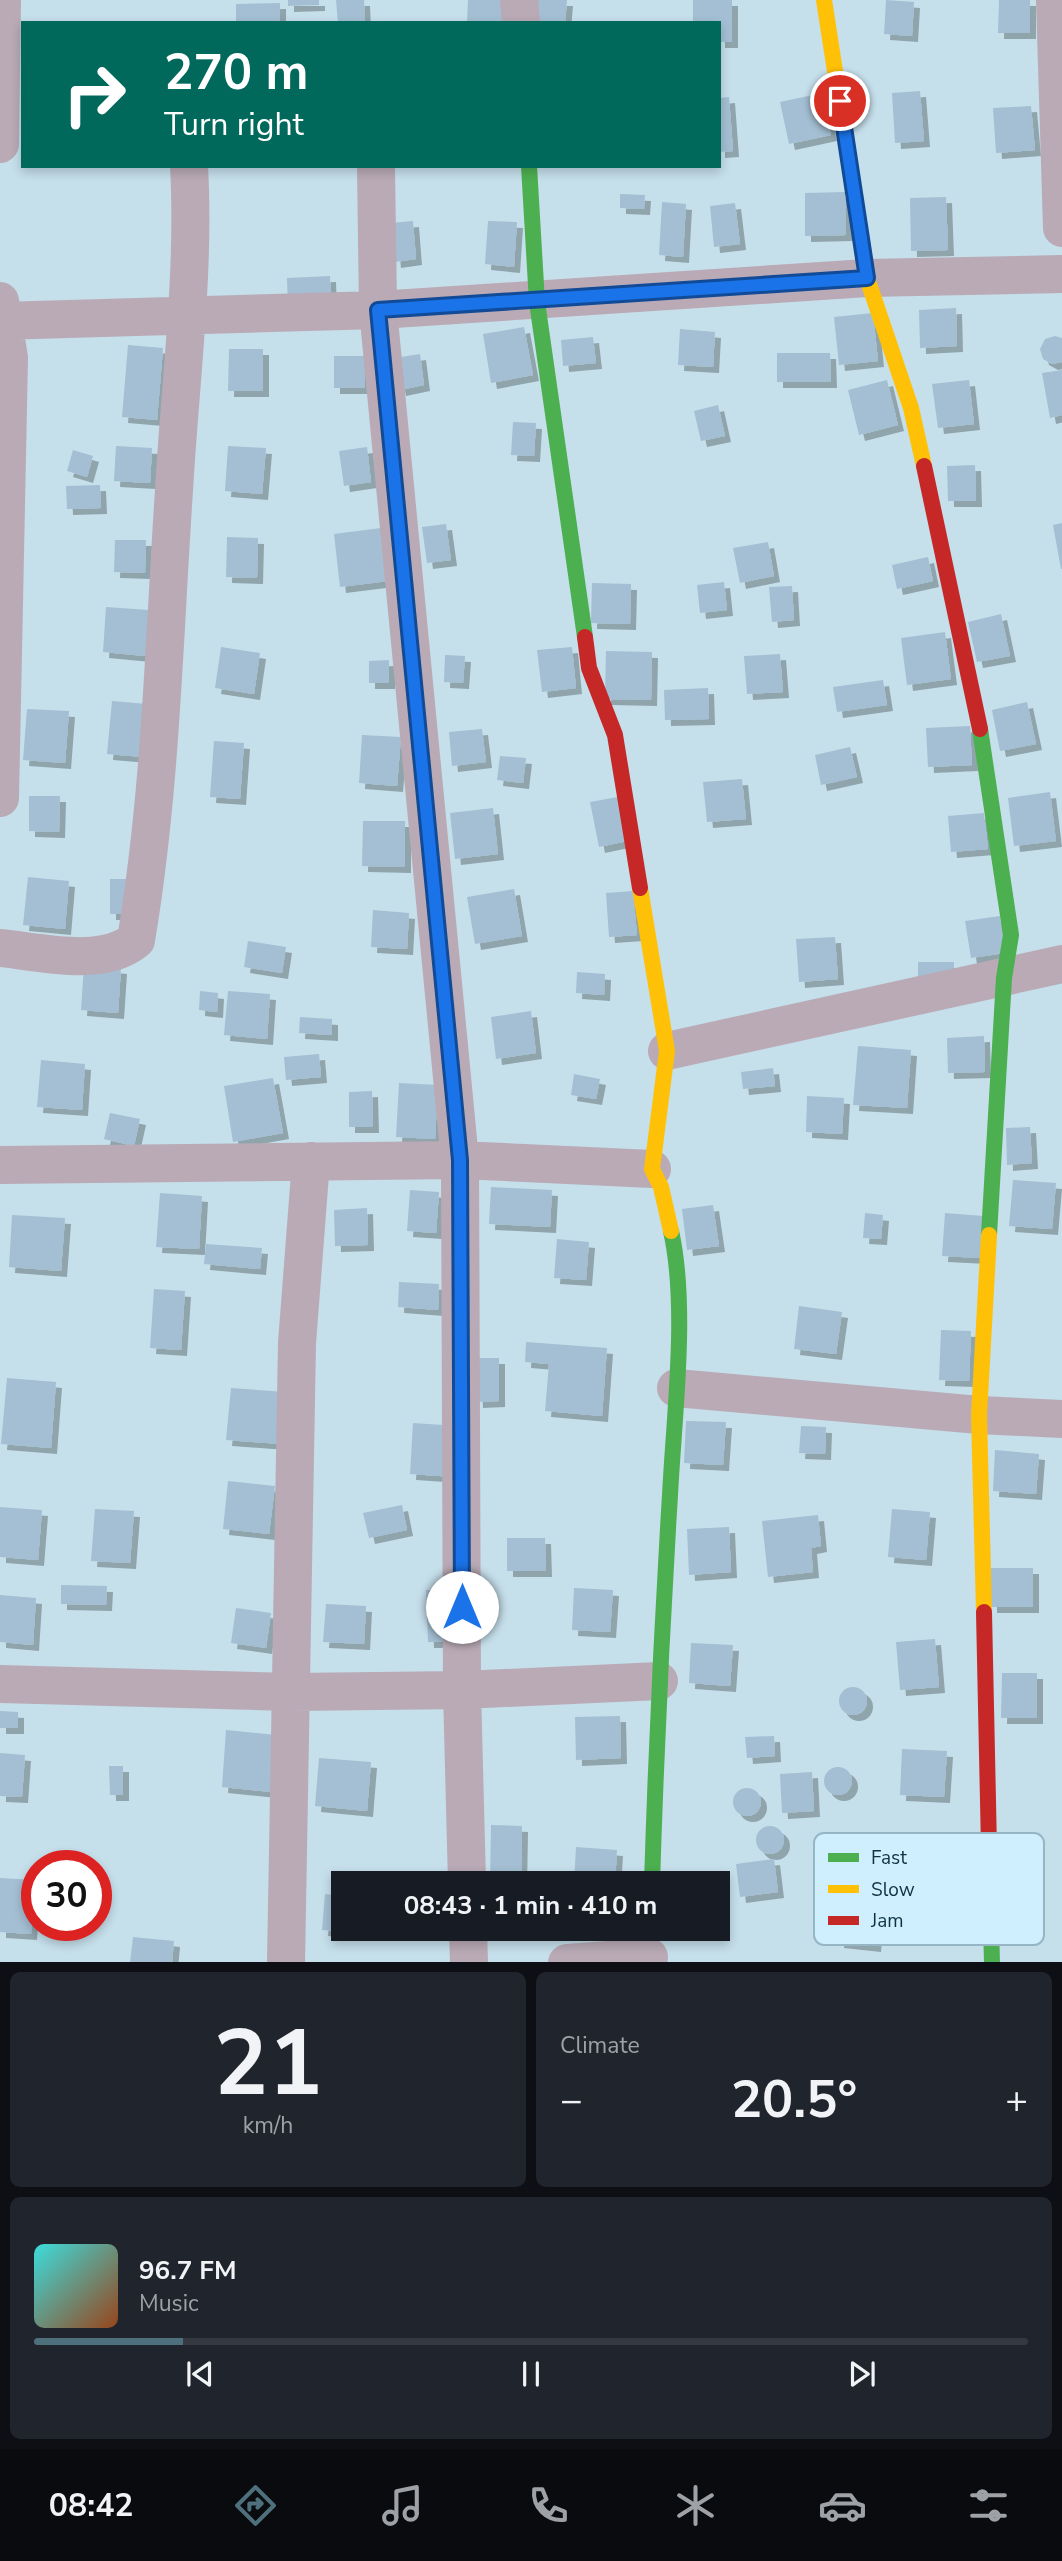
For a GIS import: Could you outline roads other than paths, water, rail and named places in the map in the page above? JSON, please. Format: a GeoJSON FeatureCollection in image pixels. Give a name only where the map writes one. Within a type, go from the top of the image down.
{"type":"FeatureCollection","features":[{"type":"Feature","properties":{"kind":"street"},"geometry":{"type":"LineString","coordinates":[[0,144],[2,0]]}},
{"type":"Feature","properties":{"kind":"street"},"geometry":{"type":"LineString","coordinates":[[519,0],[521,21]]}},
{"type":"Feature","properties":{"kind":"street"},"geometry":{"type":"LineString","coordinates":[[824,0],[867,278],[911,408],[988,760],[1011,935],[1004,978],[979,1415],[989,1833]]}},
{"type":"Feature","properties":{"kind":"street"},"geometry":{"type":"LineString","coordinates":[[1055,0],[1062,228]]}},
{"type":"Feature","properties":{"kind":"street"},"geometry":{"type":"LineString","coordinates":[[0,126],[21,126]]}},
{"type":"Feature","properties":{"kind":"street"},"geometry":{"type":"LineString","coordinates":[[0,948],[95,955],[124,950],[136,940],[151,847],[185,318],[191,201],[189,168]]}},
{"type":"Feature","properties":{"kind":"street"},"geometry":{"type":"LineString","coordinates":[[376,168],[378,310],[460,1160],[462,1690],[467,1871]]}},
{"type":"Feature","properties":{"kind":"street"},"geometry":{"type":"LineString","coordinates":[[529,168],[537,302],[589,668],[615,735],[667,1051],[652,1169],[662,1187],[678,1264],[676,1388],[659,1681],[652,1871]]}},
{"type":"Feature","properties":{"kind":"street"},"geometry":{"type":"LineString","coordinates":[[0,798],[9,358],[1,314],[185,318],[537,302],[867,278],[1062,274]]}},
{"type":"Feature","properties":{"kind":"street"},"geometry":{"type":"LineString","coordinates":[[667,1051],[1062,964]]}},
{"type":"Feature","properties":{"kind":"street"},"geometry":{"type":"LineString","coordinates":[[0,1165],[460,1160],[652,1169]]}},
{"type":"Feature","properties":{"kind":"street"},"geometry":{"type":"LineString","coordinates":[[286,1962],[297,1343],[311,1161]]}},
{"type":"Feature","properties":{"kind":"street"},"geometry":{"type":"LineString","coordinates":[[676,1388],[979,1415],[1062,1419]]}},
{"type":"Feature","properties":{"kind":"street"},"geometry":{"type":"LineString","coordinates":[[0,1684],[291,1692],[462,1690],[659,1681]]}},
{"type":"Feature","properties":{"kind":"street"},"geometry":{"type":"LineString","coordinates":[[468,1941],[469,1962]]}},
{"type":"Feature","properties":{"kind":"street"},"geometry":{"type":"LineString","coordinates":[[567,1962],[650,1949]]}}]}
